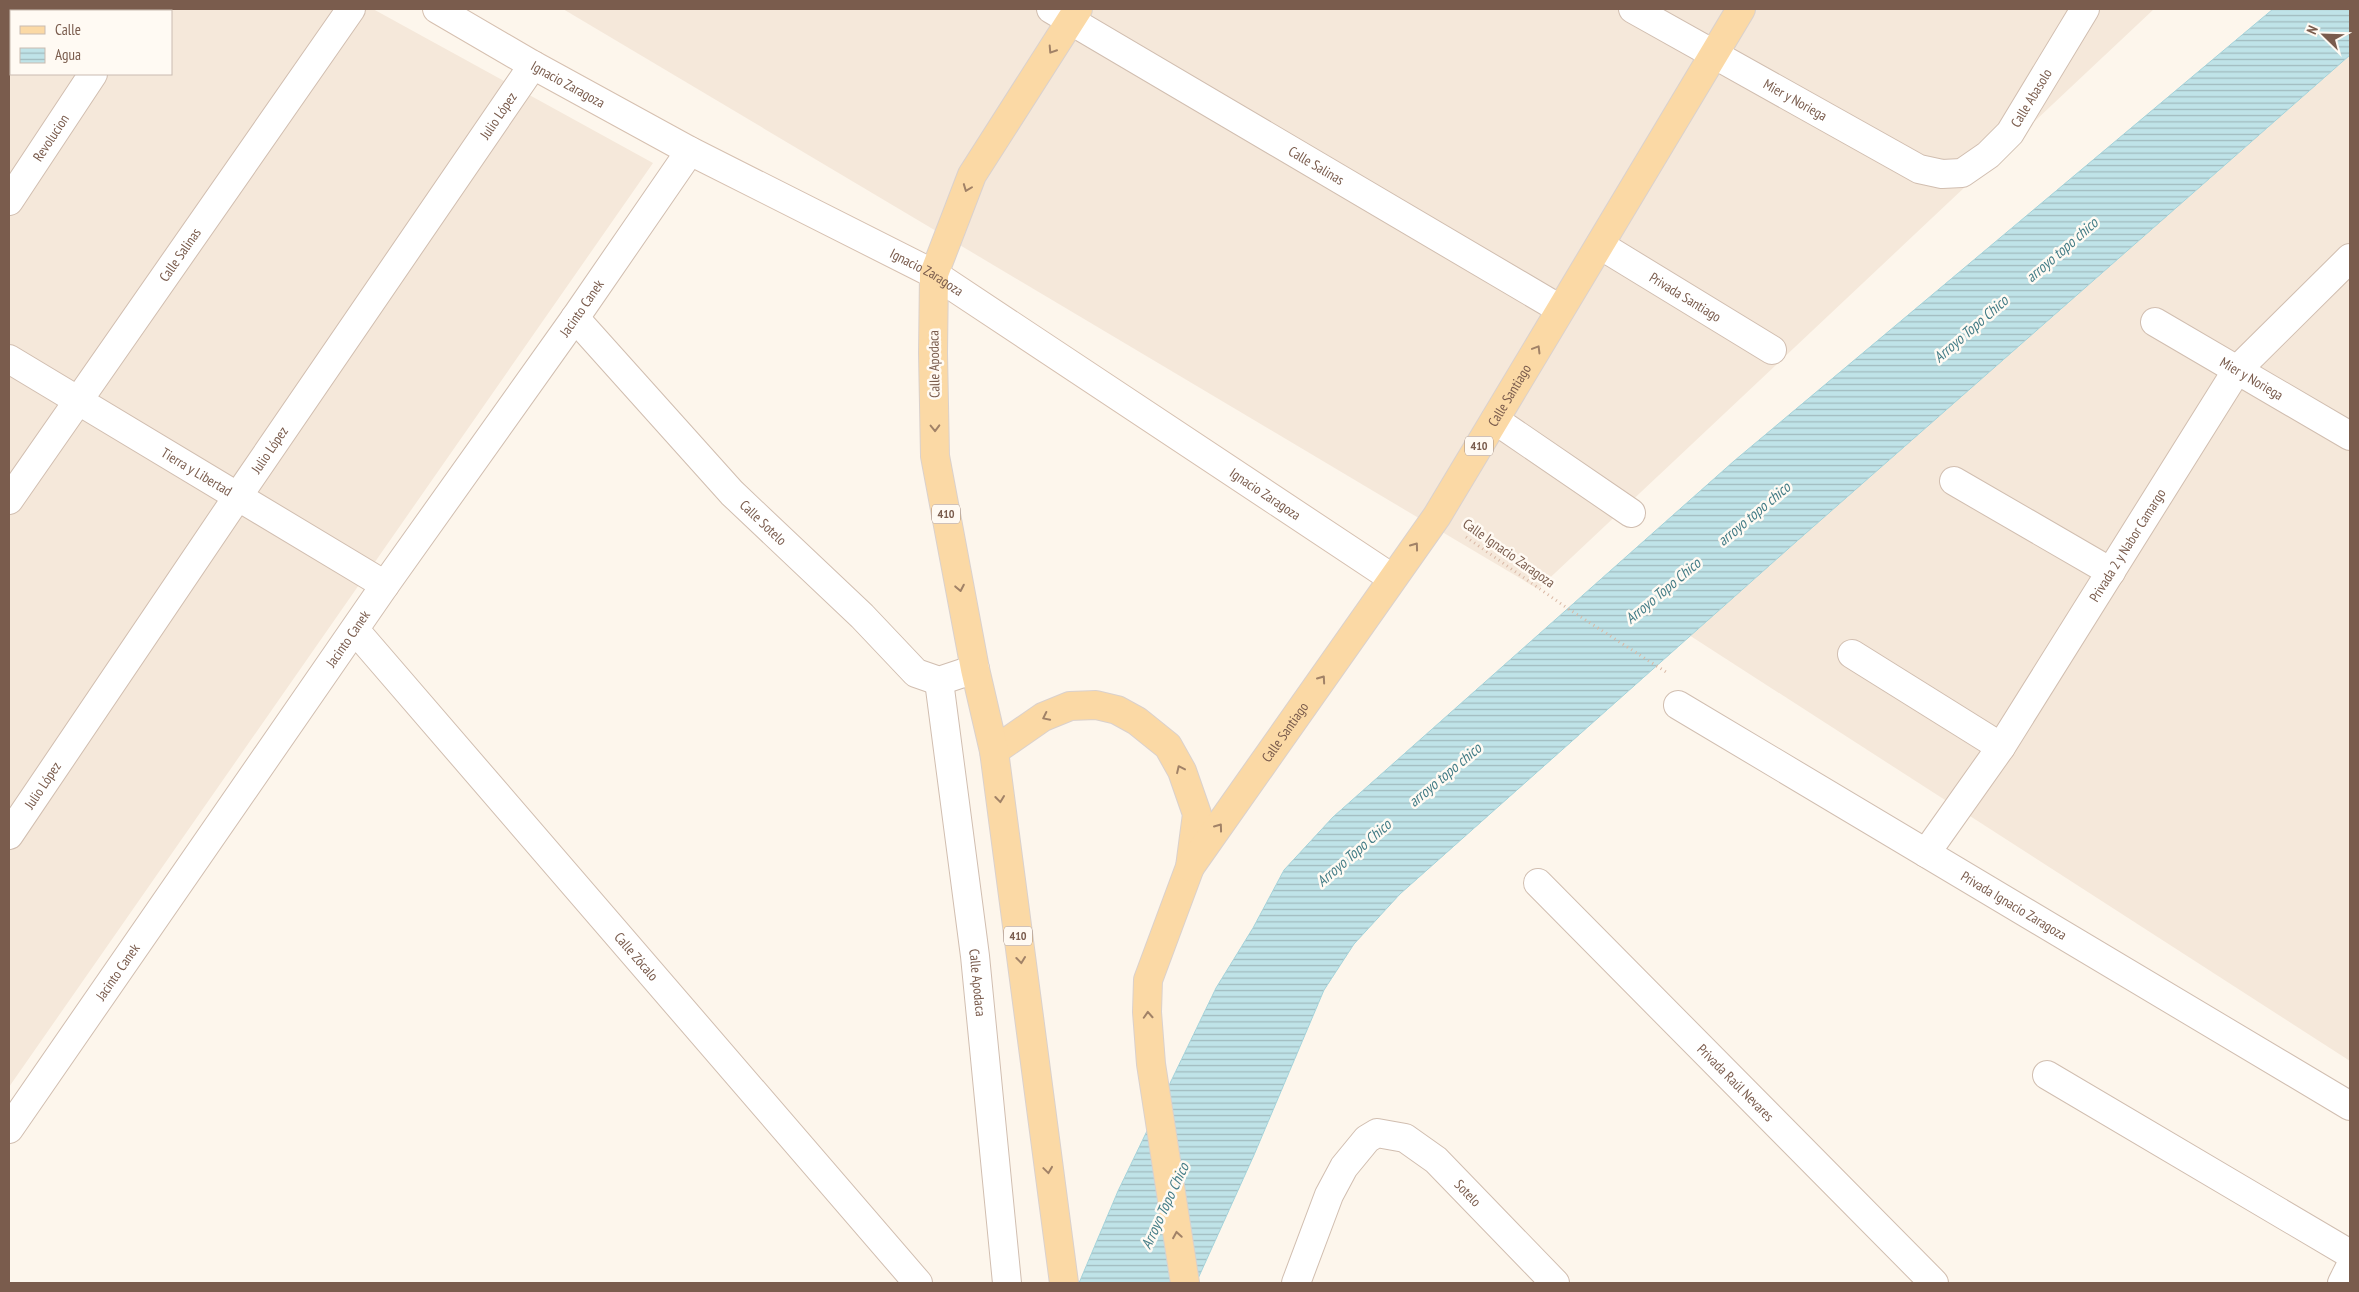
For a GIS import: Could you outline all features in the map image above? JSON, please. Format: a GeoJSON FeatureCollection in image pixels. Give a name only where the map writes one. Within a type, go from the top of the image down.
{"type":"FeatureCollection","features":[{"type":"Feature","properties":{"kind":"main road","name":"Calle Santiago"},"geometry":{"type":"LineString","coordinates":[[1190,867],[1437,516],[1741,9]]}},
{"type":"Feature","properties":{"kind":"main road","name":"Calle Apodaca"},"geometry":{"type":"LineString","coordinates":[[994,750],[976,669],[935,456],[934,274],[972,175],[1067,13]]}},
{"type":"Feature","properties":{"kind":"main road"},"geometry":{"type":"LineString","coordinates":[[994,750],[1043,717],[1070,706],[1096,705],[1117,710],[1137,720],[1168,746],[1182,771],[1197,814],[1190,867]]}},
{"type":"Feature","properties":{"kind":"main road","name":"410"},"geometry":{"type":"LineString","coordinates":[[994,750],[1064,1283]]}},
{"type":"Feature","properties":{"kind":"main road","name":"410"},"geometry":{"type":"LineString","coordinates":[[1185,1283],[1151,1064],[1147,1012],[1148,980],[1190,867]]}},
{"type":"Feature","properties":{"kind":"street","name":"Calle Salinas"},"geometry":{"type":"LineString","coordinates":[[9,500],[351,9]]}},
{"type":"Feature","properties":{"kind":"street","name":"Ignacio Zaragoza"},"geometry":{"type":"LineString","coordinates":[[438,9],[533,65],[690,150],[934,274],[1392,578]]}},
{"type":"Feature","properties":{"kind":"street","name":"Mier y Noriega"},"geometry":{"type":"LineString","coordinates":[[1633,9],[1919,169],[1942,174],[1962,173]]}},
{"type":"Feature","properties":{"kind":"street","name":"Calle Abasolo"},"geometry":{"type":"LineString","coordinates":[[1962,173],[1988,155],[2010,132],[2085,9]]}},
{"type":"Feature","properties":{"kind":"street","name":"Calle Salinas"},"geometry":{"type":"LineString","coordinates":[[1067,13],[1560,309]]}},
{"type":"Feature","properties":{"kind":"street","name":"Julio López"},"geometry":{"type":"LineString","coordinates":[[9,835],[533,65]]}},
{"type":"Feature","properties":{"kind":"street","name":"Revolucion"},"geometry":{"type":"LineString","coordinates":[[9,201],[92,75]]}},
{"type":"Feature","properties":{"kind":"street","name":"Jacinto Canek"},"geometry":{"type":"LineString","coordinates":[[9,1129],[385,585],[575,318],[690,150]]}},
{"type":"Feature","properties":{"kind":"street","name":"Privada Santiago"},"geometry":{"type":"LineString","coordinates":[[1600,245],[1772,350]]}},
{"type":"Feature","properties":{"kind":"street","name":"Privada 2 y Nabor Camargo"},"geometry":{"type":"LineString","coordinates":[[1926,853],[2002,747],[2237,370],[2350,258]]}},
{"type":"Feature","properties":{"kind":"street","name":"Calle Sotelo"},"geometry":{"type":"LineString","coordinates":[[575,318],[732,493],[862,616],[916,674],[939,681]]}},
{"type":"Feature","properties":{"kind":"street","name":"Mier y Noriega"},"geometry":{"type":"LineString","coordinates":[[2155,322],[2350,436]]}},
{"type":"Feature","properties":{"kind":"street","name":"Tierra y Libertad"},"geometry":{"type":"LineString","coordinates":[[9,359],[385,585]]}},
{"type":"Feature","properties":{"kind":"street"},"geometry":{"type":"LineString","coordinates":[[1495,420],[1631,513]]}},
{"type":"Feature","properties":{"kind":"street"},"geometry":{"type":"LineString","coordinates":[[1954,481],[2111,572]]}},
{"type":"Feature","properties":{"kind":"street","name":"Calle Zócalo"},"geometry":{"type":"LineString","coordinates":[[355,630],[918,1283]]}},
{"type":"Feature","properties":{"kind":"street"},"geometry":{"type":"LineString","coordinates":[[1852,654],[2002,747]]}},
{"type":"Feature","properties":{"kind":"street"},"geometry":{"type":"LineString","coordinates":[[939,681],[976,669]]}},
{"type":"Feature","properties":{"kind":"street","name":"Calle Apodaca"},"geometry":{"type":"LineString","coordinates":[[939,681],[975,956],[1007,1283]]}},
{"type":"Feature","properties":{"kind":"street","name":"Privada Ignacio Zaragoza"},"geometry":{"type":"LineString","coordinates":[[1678,705],[2350,1106]]}},
{"type":"Feature","properties":{"kind":"street","name":"Privada Raúl Nevares"},"geometry":{"type":"LineString","coordinates":[[1538,883],[1934,1283]]}},
{"type":"Feature","properties":{"kind":"street"},"geometry":{"type":"LineString","coordinates":[[2047,1075],[2350,1254]]}},
{"type":"Feature","properties":{"kind":"street","name":"Sotelo"},"geometry":{"type":"LineString","coordinates":[[1296,1283],[1330,1195],[1344,1167],[1367,1139],[1377,1134],[1405,1138],[1430,1155],[1555,1283]]}},
{"type":"Feature","properties":{"kind":"street"},"geometry":{"type":"LineString","coordinates":[[2342,1283],[2350,1267]]}},
{"type":"Feature","properties":{"kind":"path","name":"Calle Ignacio Zaragoza"},"geometry":{"type":"LineString","coordinates":[[1437,516],[1567,608],[1671,676]]}},
{"type":"Feature","properties":{"kind":"shaded area"},"geometry":{"type":"Polygon","coordinates":[[[9,9],[373,9],[653,163],[9,1087],[9,9]]]}},
{"type":"Feature","properties":{"kind":"shaded area"},"geometry":{"type":"Polygon","coordinates":[[[563,9],[2154,9],[1538,589],[563,9]]]}},
{"type":"Feature","properties":{"kind":"shaded area"},"geometry":{"type":"Polygon","coordinates":[[[2350,55],[2350,1061],[1689,635],[2350,55]]]}},
{"type":"Feature","properties":{"kind":"water"},"geometry":{"type":"Polygon","coordinates":[[[2273,9],[2350,9],[2350,55],[1797,541],[1400,894],[1354,944],[1324,990],[1254,1155],[1196,1283],[1079,1283],[1118,1191],[1216,988],[1253,928],[1284,870],[1333,817],[1734,461],[2273,9]]]}},
{"type":"Feature","properties":{"kind":"water label","name":"arroyo topo chico"},"geometry":{"type":"Point","coordinates":[2062,250]}},
{"type":"Feature","properties":{"kind":"water label","name":"Arroyo Topo Chico"},"geometry":{"type":"Point","coordinates":[1971,329]}},
{"type":"Feature","properties":{"kind":"water label","name":"arroyo topo chico"},"geometry":{"type":"Point","coordinates":[1754,514]}},
{"type":"Feature","properties":{"kind":"water label","name":"Arroyo Topo Chico"},"geometry":{"type":"Point","coordinates":[1663,591]}},
{"type":"Feature","properties":{"kind":"water label","name":"arroyo topo chico"},"geometry":{"type":"Point","coordinates":[1445,775]}},
{"type":"Feature","properties":{"kind":"water label","name":"Arroyo Topo Chico"},"geometry":{"type":"Point","coordinates":[1354,853]}},
{"type":"Feature","properties":{"kind":"water label","name":"Arroyo Topo Chico"},"geometry":{"type":"Point","coordinates":[1165,1206]}}]}
